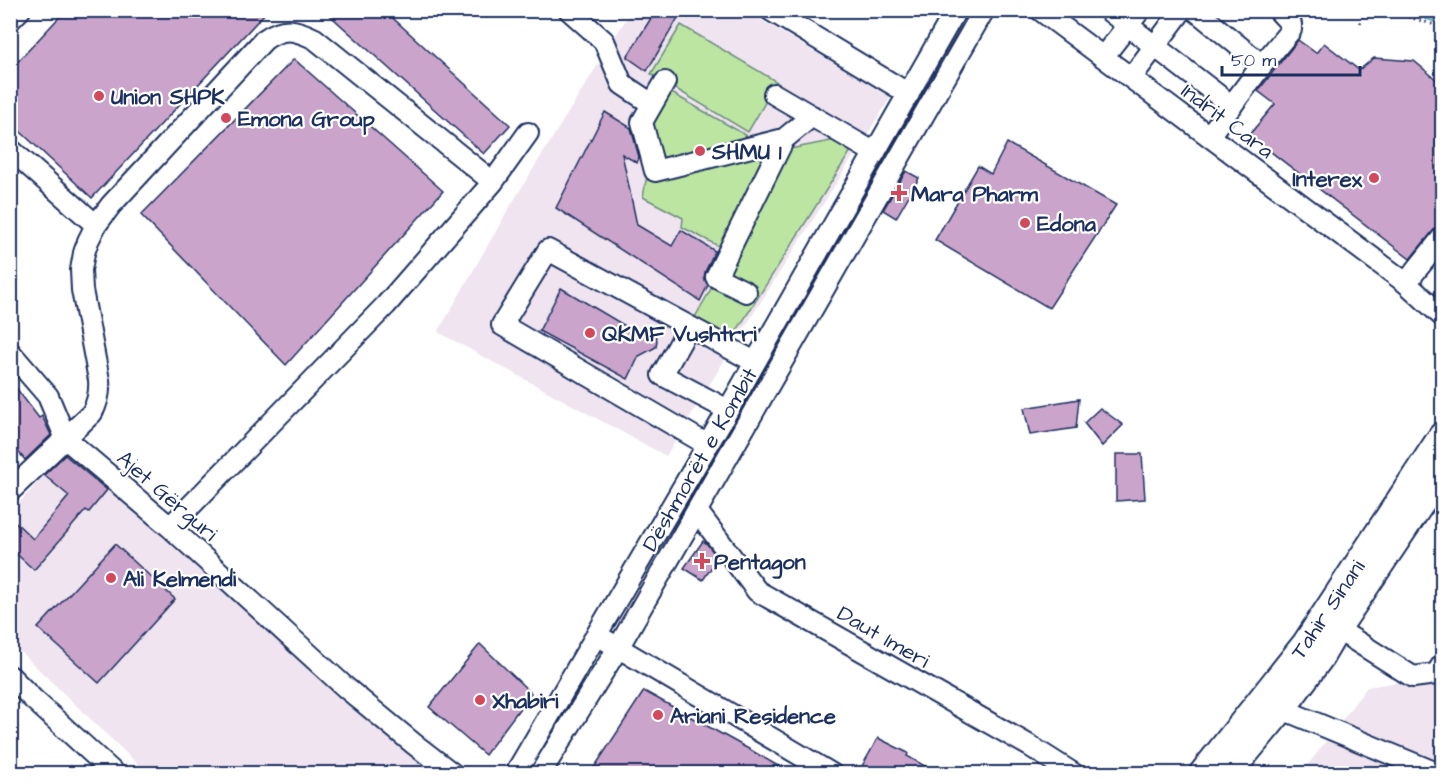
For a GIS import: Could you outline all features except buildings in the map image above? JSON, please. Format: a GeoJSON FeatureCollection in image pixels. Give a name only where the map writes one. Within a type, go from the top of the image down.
{"type":"FeatureCollection","features":[{"type":"Feature","properties":{"kind":"main road","name":"Tahir Sinani"},"geometry":{"type":"LineString","coordinates":[[1202,774],[1306,643],[1443,436]]}},
{"type":"Feature","properties":{"kind":"main road","name":"Tahir Sinani"},"geometry":{"type":"LineString","coordinates":[[1228,774],[1282,709],[1320,658],[1337,629],[1443,472]]}},
{"type":"Feature","properties":{"kind":"street"},"geometry":{"type":"LineString","coordinates":[[10,20],[20,10]]}},
{"type":"Feature","properties":{"kind":"street"},"geometry":{"type":"LineString","coordinates":[[569,10],[604,41],[622,84],[652,104]]}},
{"type":"Feature","properties":{"kind":"street"},"geometry":{"type":"LineString","coordinates":[[770,10],[909,94]]}},
{"type":"Feature","properties":{"kind":"street","name":"Dëshmorët e Kombit"},"geometry":{"type":"LineString","coordinates":[[520,766],[708,445],[956,10]]}},
{"type":"Feature","properties":{"kind":"street","name":"Dëshmorët e Kombit"},"geometry":{"type":"LineString","coordinates":[[543,772],[618,648],[984,10]]}},
{"type":"Feature","properties":{"kind":"street","name":"Indrit Cara"},"geometry":{"type":"LineString","coordinates":[[1040,10],[1406,283],[1443,316]]}},
{"type":"Feature","properties":{"kind":"street"},"geometry":{"type":"LineString","coordinates":[[1108,10],[1134,18],[1155,47],[1232,106]]}},
{"type":"Feature","properties":{"kind":"street"},"geometry":{"type":"LineString","coordinates":[[1131,78],[1182,10]]}},
{"type":"Feature","properties":{"kind":"street"},"geometry":{"type":"LineString","coordinates":[[1195,10],[1262,65]]}},
{"type":"Feature","properties":{"kind":"street"},"geometry":{"type":"LineString","coordinates":[[1209,136],[1262,65],[1292,30],[1291,24],[1278,10]]}},
{"type":"Feature","properties":{"kind":"street"},"geometry":{"type":"LineString","coordinates":[[1103,57],[1134,18]]}},
{"type":"Feature","properties":{"kind":"street"},"geometry":{"type":"LineString","coordinates":[[10,491],[92,413],[97,403],[100,391],[99,380],[82,290],[81,270],[84,253],[96,225],[111,205],[264,40],[273,34],[280,31],[296,32],[315,39],[493,182]]}},
{"type":"Feature","properties":{"kind":"street"},"geometry":{"type":"LineString","coordinates":[[665,82],[642,122],[655,171],[784,139]]}},
{"type":"Feature","properties":{"kind":"street"},"geometry":{"type":"LineString","coordinates":[[774,94],[875,153]]}},
{"type":"Feature","properties":{"kind":"street"},"geometry":{"type":"LineString","coordinates":[[746,292],[716,277],[784,139],[812,116]]}},
{"type":"Feature","properties":{"kind":"street"},"geometry":{"type":"LineString","coordinates":[[890,129],[910,140]]}},
{"type":"Feature","properties":{"kind":"street"},"geometry":{"type":"LineString","coordinates":[[170,527],[386,305],[493,182],[528,133]]}},
{"type":"Feature","properties":{"kind":"street"},"geometry":{"type":"LineString","coordinates":[[10,149],[96,225]]}},
{"type":"Feature","properties":{"kind":"street"},"geometry":{"type":"LineString","coordinates":[[1406,283],[1440,244]]}},
{"type":"Feature","properties":{"kind":"street"},"geometry":{"type":"LineString","coordinates":[[708,445],[502,325],[548,250],[755,362]]}},
{"type":"Feature","properties":{"kind":"street"},"geometry":{"type":"LineString","coordinates":[[785,310],[804,324]]}},
{"type":"Feature","properties":{"kind":"street"},"geometry":{"type":"LineString","coordinates":[[690,327],[662,375],[728,410]]}},
{"type":"Feature","properties":{"kind":"street","name":"Ajet Gërguri"},"geometry":{"type":"LineString","coordinates":[[10,352],[48,396],[66,439],[170,527],[345,687],[453,774]]}},
{"type":"Feature","properties":{"kind":"street","name":"Daut Imeri"},"geometry":{"type":"LineString","coordinates":[[697,511],[757,591],[1030,746],[1074,774]]}},
{"type":"Feature","properties":{"kind":"street"},"geometry":{"type":"LineString","coordinates":[[1337,629],[1413,677],[1436,674],[1443,665]]}},
{"type":"Feature","properties":{"kind":"street"},"geometry":{"type":"LineString","coordinates":[[596,635],[832,774]]}},
{"type":"Feature","properties":{"kind":"street"},"geometry":{"type":"LineString","coordinates":[[10,676],[115,774]]}},
{"type":"Feature","properties":{"kind":"street"},"geometry":{"type":"LineString","coordinates":[[1282,709],[1439,774]]}},
{"type":"Feature","properties":{"kind":"street"},"geometry":{"type":"LineString","coordinates":[[520,766],[543,772]]}},
{"type":"Feature","properties":{"kind":"path"},"geometry":{"type":"LineString","coordinates":[[1360,23],[1365,10]]}},
{"type":"Feature","properties":{"kind":"path"},"geometry":{"type":"LineString","coordinates":[[1385,10],[1443,27]]}},
{"type":"Feature","properties":{"kind":"path"},"geometry":{"type":"LineString","coordinates":[[1435,10],[1443,13]]}},
{"type":"Feature","properties":{"kind":"shaded area","name":"SHMU 1"},"geometry":{"type":"Polygon","coordinates":[[[631,11],[746,11],[891,97],[666,456],[438,332],[511,205],[631,11]]]}},
{"type":"Feature","properties":{"kind":"shaded area","name":"Ali Kelmendi"},"geometry":{"type":"Polygon","coordinates":[[[66,452],[436,773],[147,773],[11,643],[10,513],[66,452]]]}},
{"type":"Feature","properties":{"kind":"shaded area"},"geometry":{"type":"Polygon","coordinates":[[[1442,675],[1442,773],[1301,774],[1367,687],[1442,675]]]}},
{"type":"Feature","properties":{"kind":"green space"},"geometry":{"type":"Polygon","coordinates":[[[681,25],[777,82],[748,132],[651,74],[681,25]]]}},
{"type":"Feature","properties":{"kind":"green space"},"geometry":{"type":"Polygon","coordinates":[[[668,91],[751,138],[657,164],[648,125],[668,91]]]}},
{"type":"Feature","properties":{"kind":"green space"},"geometry":{"type":"Polygon","coordinates":[[[861,135],[731,340],[694,319],[790,149],[861,135]]]}},
{"type":"Feature","properties":{"kind":"green space"},"geometry":{"type":"Polygon","coordinates":[[[775,149],[724,249],[682,227],[683,218],[643,197],[646,180],[775,149]]]}},
{"type":"Feature","properties":{"kind":"water"},"geometry":{"type":"Polygon","coordinates":[[[1401,11],[1421,11],[1442,18],[1442,24],[1401,11]]]}},
{"type":"Feature","properties":{"kind":"place","name":"Union SHPK"},"geometry":{"type":"Point","coordinates":[99,96]}},
{"type":"Feature","properties":{"kind":"place","name":"Emona Group"},"geometry":{"type":"Point","coordinates":[226,118]}},
{"type":"Feature","properties":{"kind":"place","name":"SHMU 1"},"geometry":{"type":"Point","coordinates":[700,151]}},
{"type":"Feature","properties":{"kind":"place","name":"Interex"},"geometry":{"type":"Point","coordinates":[1374,178]}},
{"type":"Feature","properties":{"kind":"place","name":"Mara Pharm"},"geometry":{"type":"Point","coordinates":[899,193]}},
{"type":"Feature","properties":{"kind":"place","name":"Edona"},"geometry":{"type":"Point","coordinates":[1025,223]}},
{"type":"Feature","properties":{"kind":"place","name":"QKMF Vushtrri"},"geometry":{"type":"Point","coordinates":[590,333]}},
{"type":"Feature","properties":{"kind":"place","name":"Pentagon"},"geometry":{"type":"Point","coordinates":[702,561]}},
{"type":"Feature","properties":{"kind":"place","name":"Ali Kelmendi"},"geometry":{"type":"Point","coordinates":[111,578]}},
{"type":"Feature","properties":{"kind":"place","name":"Xhabiri"},"geometry":{"type":"Point","coordinates":[480,700]}},
{"type":"Feature","properties":{"kind":"place","name":"Ariani Residence"},"geometry":{"type":"Point","coordinates":[658,715]}}]}
